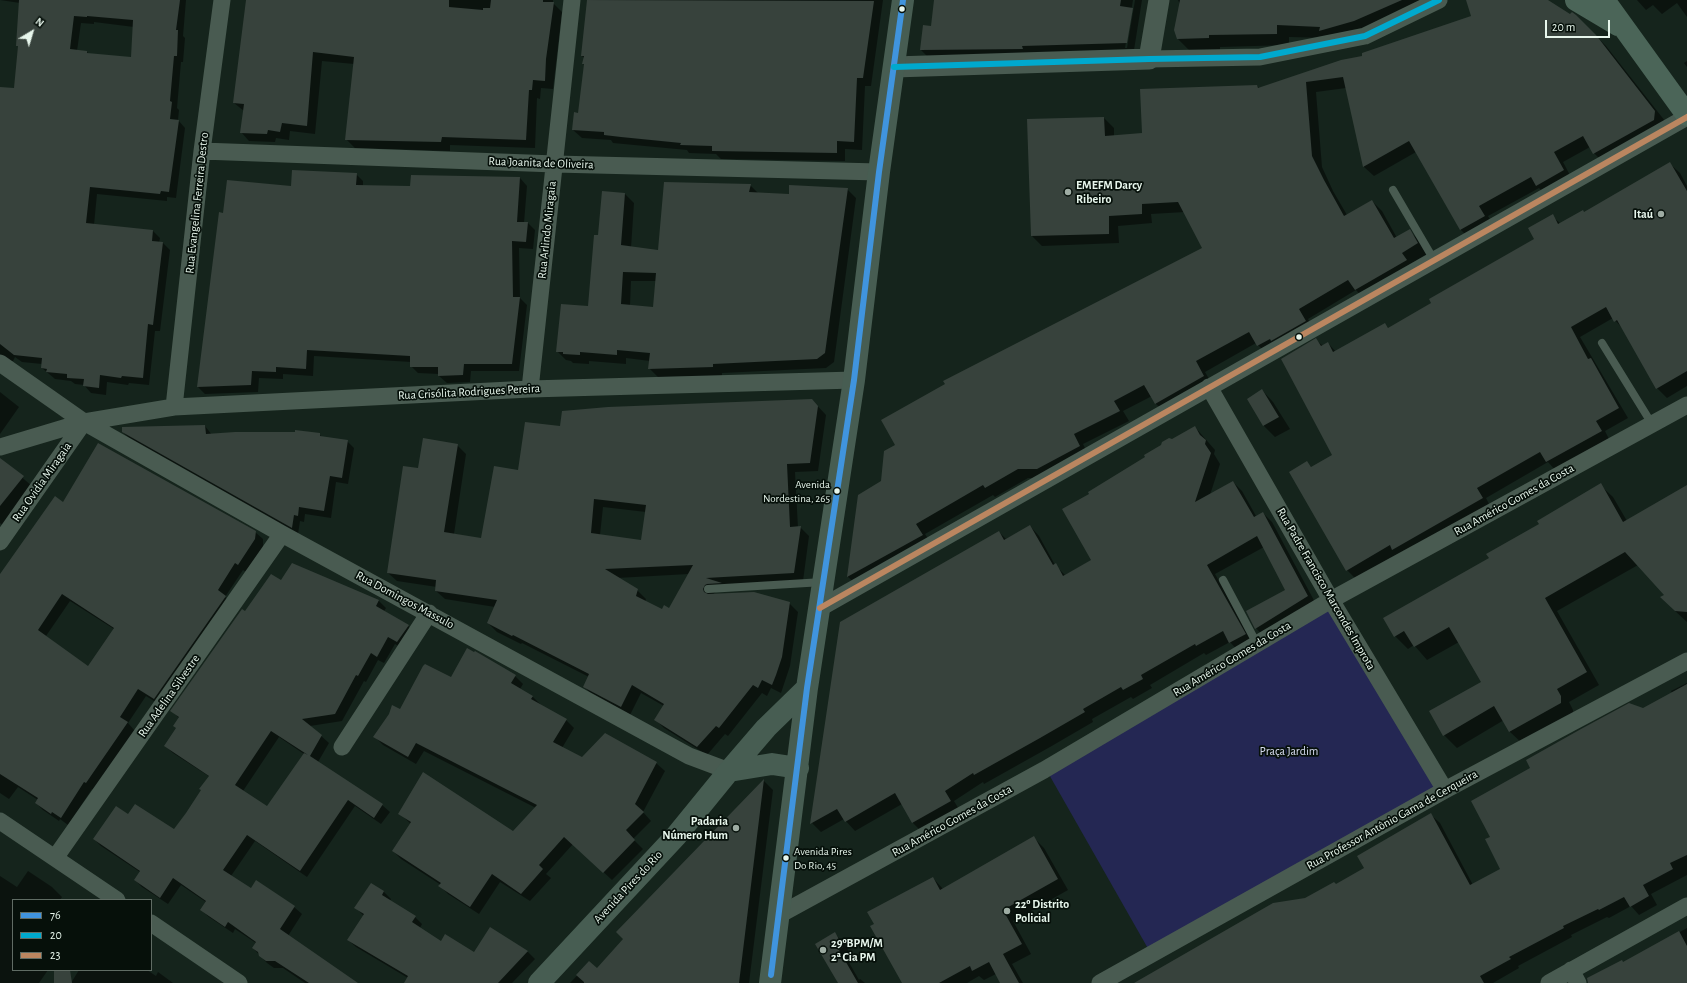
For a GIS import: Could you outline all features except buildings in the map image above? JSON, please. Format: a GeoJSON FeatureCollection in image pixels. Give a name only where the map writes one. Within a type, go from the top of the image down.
{"type":"FeatureCollection","features":[{"type":"Feature","properties":{"kind":"main road"},"geometry":{"type":"LineString","coordinates":[[770,983],[807,688],[854,380],[903,0]]}},
{"type":"Feature","properties":{"kind":"main road"},"geometry":{"type":"LineString","coordinates":[[1576,0],[1626,30]]}},
{"type":"Feature","properties":{"kind":"main road"},"geometry":{"type":"LineString","coordinates":[[1604,0],[1687,116]]}},
{"type":"Feature","properties":{"kind":"main road","name":"Avenida Pires do Rio"},"geometry":{"type":"LineString","coordinates":[[539,983],[676,836],[766,728],[807,688]]}},
{"type":"Feature","properties":{"kind":"main road"},"geometry":{"type":"LineString","coordinates":[[729,771],[772,764],[798,768]]}},
{"type":"Feature","properties":{"kind":"street","name":"Rua Evangelina Ferreira Destro"},"geometry":{"type":"LineString","coordinates":[[174,407],[202,151],[222,0]]}},
{"type":"Feature","properties":{"kind":"street","name":"Rua Arlindo Miragaia"},"geometry":{"type":"LineString","coordinates":[[530,389],[572,0]]}},
{"type":"Feature","properties":{"kind":"street"},"geometry":{"type":"LineString","coordinates":[[1149,59],[1159,0]]}},
{"type":"Feature","properties":{"kind":"street"},"geometry":{"type":"LineString","coordinates":[[894,67],[1149,59],[1260,58],[1365,36],[1439,0]]}},
{"type":"Feature","properties":{"kind":"street"},"geometry":{"type":"LineString","coordinates":[[820,608],[1687,116]]}},
{"type":"Feature","properties":{"kind":"street","name":"Rua Joanita de Oliveira"},"geometry":{"type":"LineString","coordinates":[[202,151],[555,164],[880,172]]}},
{"type":"Feature","properties":{"kind":"street","name":"Rua Domingos Massulo"},"geometry":{"type":"LineString","coordinates":[[0,363],[84,422],[282,534],[689,756],[729,771]]}},
{"type":"Feature","properties":{"kind":"street","name":"Rua Crisólita Rodrigues Pereira"},"geometry":{"type":"LineString","coordinates":[[0,447],[84,422],[174,407],[530,389],[854,380]]}},
{"type":"Feature","properties":{"kind":"street","name":"Rua Padre Francisco Marcondes Improta"},"geometry":{"type":"LineString","coordinates":[[1209,388],[1331,600],[1445,790]]}},
{"type":"Feature","properties":{"kind":"street","name":"Rua Américo Gomes da Costa"},"geometry":{"type":"LineString","coordinates":[[779,915],[1044,770],[1331,600],[1687,405]]}},
{"type":"Feature","properties":{"kind":"street","name":"Rua Ovidia Miragaia"},"geometry":{"type":"LineString","coordinates":[[0,542],[84,422]]}},
{"type":"Feature","properties":{"kind":"street","name":"Rua Adelina Silvestre"},"geometry":{"type":"LineString","coordinates":[[55,858],[282,534]]}},
{"type":"Feature","properties":{"kind":"street"},"geometry":{"type":"LineString","coordinates":[[342,747],[429,613]]}},
{"type":"Feature","properties":{"kind":"street","name":"Rua Professor Antônio Gama de Cerqueira"},"geometry":{"type":"LineString","coordinates":[[1100,983],[1445,790],[1687,661]]}},
{"type":"Feature","properties":{"kind":"street"},"geometry":{"type":"LineString","coordinates":[[0,821],[116,899]]}},
{"type":"Feature","properties":{"kind":"street"},"geometry":{"type":"LineString","coordinates":[[1549,983],[1574,977],[1687,906]]}},
{"type":"Feature","properties":{"kind":"street"},"geometry":{"type":"LineString","coordinates":[[152,924],[239,983]]}},
{"type":"Feature","properties":{"kind":"lane"},"geometry":{"type":"LineString","coordinates":[[1393,190],[1434,260]]}},
{"type":"Feature","properties":{"kind":"lane"},"geometry":{"type":"LineString","coordinates":[[1602,344],[1652,424]]}},
{"type":"Feature","properties":{"kind":"lane"},"geometry":{"type":"LineString","coordinates":[[1223,580],[1257,644]]}},
{"type":"Feature","properties":{"kind":"lane"},"geometry":{"type":"LineString","coordinates":[[708,588],[824,582]]}},
{"type":"Feature","properties":{"kind":"green space","name":"Praça Jardim"},"geometry":{"type":"Polygon","coordinates":[[[1336,598],[1439,788],[1150,952],[1047,771],[1336,598]]]}},
{"type":"Feature","properties":{"kind":"transit line","name":"76"},"geometry":{"type":"LineString","coordinates":[[771,975],[807,688],[854,380],[879,172],[903,0]]}},
{"type":"Feature","properties":{"kind":"transit line","name":"20"},"geometry":{"type":"LineString","coordinates":[[894,67],[1260,57],[1365,36],[1439,0]]}},
{"type":"Feature","properties":{"kind":"transit line","name":"23"},"geometry":{"type":"LineString","coordinates":[[820,608],[1687,117]]}},
{"type":"Feature","properties":{"kind":"place","name":"EMEFM Darcy Ribeiro"},"geometry":{"type":"Point","coordinates":[1068,192]}},
{"type":"Feature","properties":{"kind":"place","name":"Itaú"},"geometry":{"type":"Point","coordinates":[1661,214]}},
{"type":"Feature","properties":{"kind":"place","name":"Avenida Nordestina, 265"},"geometry":{"type":"Point","coordinates":[837,491]}},
{"type":"Feature","properties":{"kind":"place","name":"Padaria Número Hum"},"geometry":{"type":"Point","coordinates":[736,828]}},
{"type":"Feature","properties":{"kind":"place","name":"Avenida Pires Do Rio, 45"},"geometry":{"type":"Point","coordinates":[786,858]}},
{"type":"Feature","properties":{"kind":"place","name":"22º Distrito Policial"},"geometry":{"type":"Point","coordinates":[1007,911]}},
{"type":"Feature","properties":{"kind":"place","name":"29ºBPM/M 2ª Cia PM"},"geometry":{"type":"Point","coordinates":[823,950]}}]}
